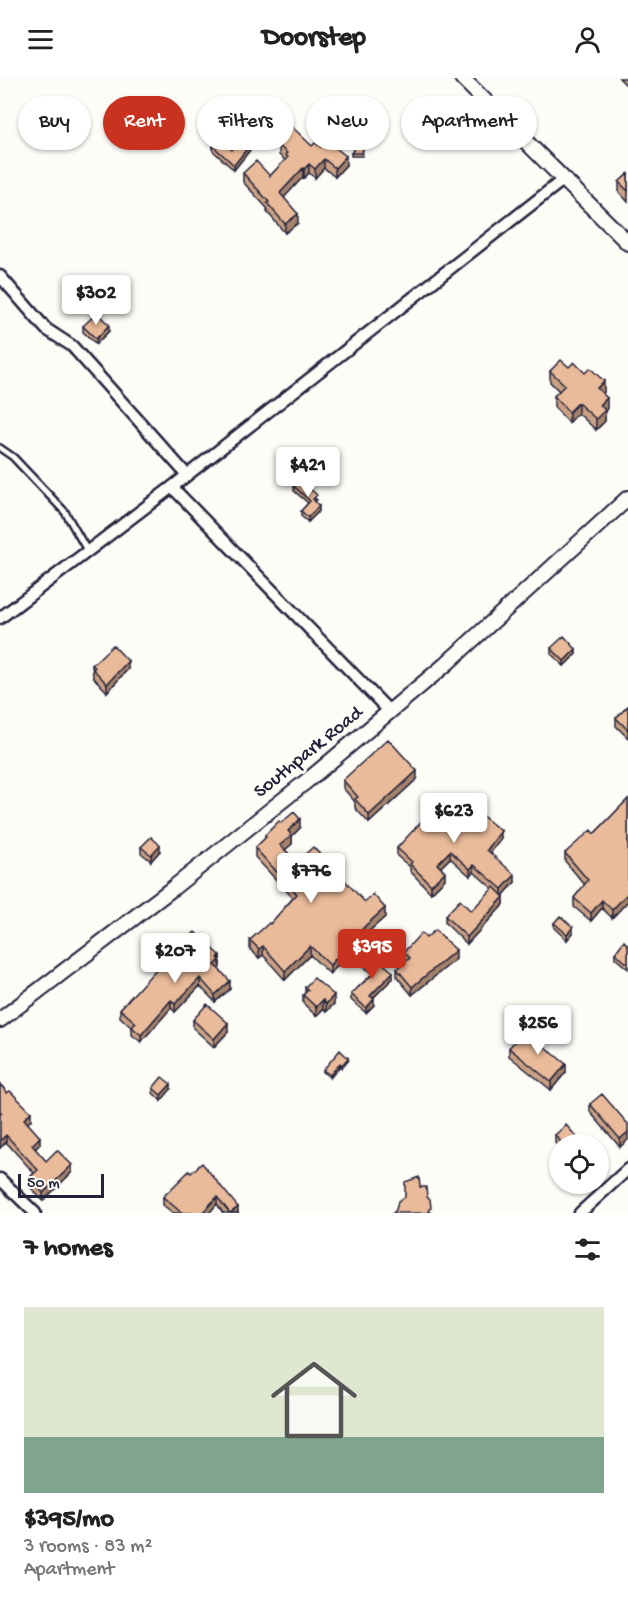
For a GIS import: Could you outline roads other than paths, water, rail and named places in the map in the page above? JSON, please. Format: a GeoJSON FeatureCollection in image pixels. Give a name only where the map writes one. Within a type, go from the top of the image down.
{"type":"FeatureCollection","features":[{"type":"Feature","properties":{"kind":"street"},"geometry":{"type":"LineString","coordinates":[[462,78],[628,243]]}},
{"type":"Feature","properties":{"kind":"street"},"geometry":{"type":"LineString","coordinates":[[0,618],[172,487],[564,179]]}},
{"type":"Feature","properties":{"kind":"street"},"geometry":{"type":"LineString","coordinates":[[0,276],[46,329],[72,346],[187,475]]}},
{"type":"Feature","properties":{"kind":"street"},"geometry":{"type":"LineString","coordinates":[[172,487],[390,712]]}},
{"type":"Feature","properties":{"kind":"street","name":"Southpark Road"},"geometry":{"type":"LineString","coordinates":[[0,1020],[182,881],[390,712],[446,665],[628,498]]}},
{"type":"Feature","properties":{"kind":"street"},"geometry":{"type":"LineString","coordinates":[[580,1213],[628,1169]]}},
{"type":"Feature","properties":{"kind":"street"},"geometry":{"type":"LineString","coordinates":[[0,1179],[35,1213]]}},
{"type":"Feature","properties":{"kind":"lane"},"geometry":{"type":"LineString","coordinates":[[0,448],[13,457],[64,512],[88,552]]}}]}
